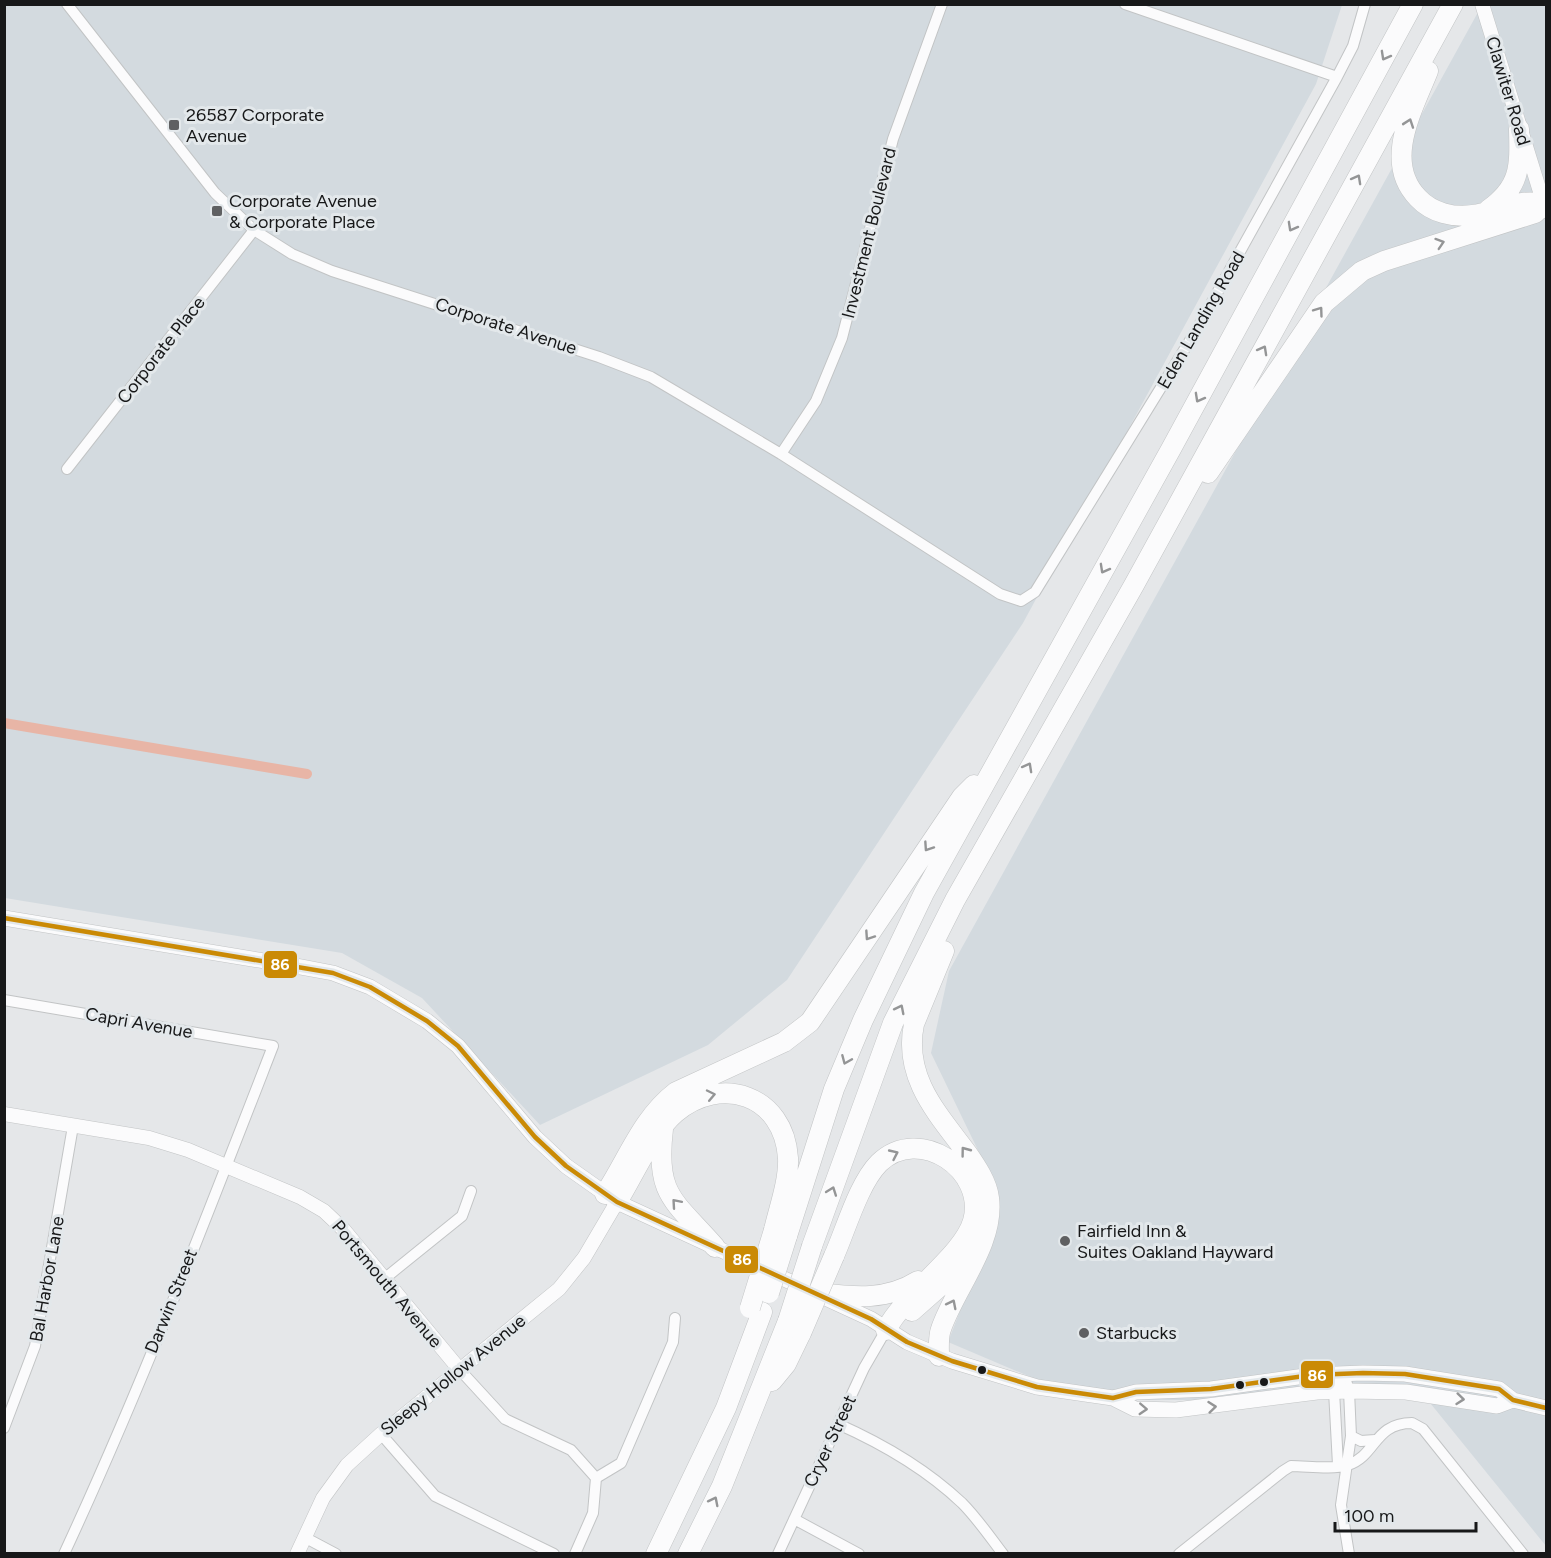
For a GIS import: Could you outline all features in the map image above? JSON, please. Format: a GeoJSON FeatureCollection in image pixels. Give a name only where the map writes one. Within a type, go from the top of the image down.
{"type":"FeatureCollection","features":[{"type":"Feature","properties":{"kind":"highway"},"geometry":{"type":"LineString","coordinates":[[656,1554],[726,1408],[781,1233],[834,1089],[863,1020],[963,809],[962,797],[997,762],[1413,4]]}},
{"type":"Feature","properties":{"kind":"highway"},"geometry":{"type":"LineString","coordinates":[[1454,4],[1402,144],[1401,161],[1409,189],[1424,204],[1438,212],[1460,215],[1483,213],[1528,200],[1546,206]]}},
{"type":"Feature","properties":{"kind":"highway"},"geometry":{"type":"LineString","coordinates":[[939,1356],[940,1331],[972,1266],[988,1224],[990,1209],[986,1185],[972,1161],[922,1093],[914,1070],[912,1046],[914,1024],[936,966],[976,862],[1134,585],[1454,4]]}},
{"type":"Feature","properties":{"kind":"highway"},"geometry":{"type":"LineString","coordinates":[[1483,213],[1505,195],[1517,177],[1520,164],[1519,129]]}},
{"type":"Feature","properties":{"kind":"highway"},"geometry":{"type":"LineString","coordinates":[[1134,585],[1155,560],[1257,399],[1324,303],[1340,287],[1362,271],[1384,261],[1535,213],[1546,206]]}},
{"type":"Feature","properties":{"kind":"highway"},"geometry":{"type":"LineString","coordinates":[[611,1198],[645,1124],[661,1104],[676,1092],[784,1042],[810,1022],[901,887],[963,809]]}},
{"type":"Feature","properties":{"kind":"highway"},"geometry":{"type":"LineString","coordinates":[[688,1554],[722,1486],[761,1395],[786,1364],[812,1246],[893,1023],[961,902]]}},
{"type":"Feature","properties":{"kind":"highway"},"geometry":{"type":"LineString","coordinates":[[611,1198],[674,1114],[689,1103],[721,1093],[743,1096],[761,1104],[775,1116],[784,1133],[788,1160],[781,1233]]}},
{"type":"Feature","properties":{"kind":"highway"},"geometry":{"type":"LineString","coordinates":[[664,1126],[660,1165],[668,1194],[715,1247]]}},
{"type":"Feature","properties":{"kind":"highway"},"geometry":{"type":"LineString","coordinates":[[795,1327],[834,1256],[874,1169],[886,1157],[914,1147],[930,1150],[949,1159],[965,1176],[974,1197],[973,1220],[968,1233],[895,1313],[886,1330]]}},
{"type":"Feature","properties":{"kind":"highway"},"geometry":{"type":"LineString","coordinates":[[886,1330],[904,1319],[975,1255]]}},
{"type":"Feature","properties":{"kind":"highway"},"geometry":{"type":"LineString","coordinates":[[807,1292],[850,1296],[888,1295],[903,1290],[935,1270]]}},
{"type":"Feature","properties":{"kind":"main road"},"geometry":{"type":"LineString","coordinates":[[4,918],[333,973],[370,987],[402,1003],[458,1046],[535,1137],[566,1166],[611,1198],[807,1292],[871,1319],[886,1330],[939,1356],[1037,1387],[1113,1398],[1135,1410],[1176,1410],[1341,1391],[1406,1392],[1497,1406],[1514,1400]]}},
{"type":"Feature","properties":{"kind":"main road"},"geometry":{"type":"LineString","coordinates":[[1113,1398],[1136,1392],[1211,1389],[1344,1373],[1405,1374],[1499,1389],[1514,1400],[1546,1408]]}},
{"type":"Feature","properties":{"kind":"street","name":"Corporate Avenue"},"geometry":{"type":"LineString","coordinates":[[67,4],[216,193],[254,230],[292,254],[332,271],[614,361],[651,377],[781,454],[1000,594]]}},
{"type":"Feature","properties":{"kind":"street","name":"Investment Boulevard"},"geometry":{"type":"LineString","coordinates":[[781,454],[816,401],[842,338],[893,139],[942,4]]}},
{"type":"Feature","properties":{"kind":"street"},"geometry":{"type":"LineString","coordinates":[[1125,4],[1337,77]]}},
{"type":"Feature","properties":{"kind":"street","name":"Eden Landing Road"},"geometry":{"type":"LineString","coordinates":[[1000,594],[1008,599],[1021,601],[1035,592],[1197,329],[1337,77],[1353,46],[1365,4]]}},
{"type":"Feature","properties":{"kind":"street","name":"Clawiter Road"},"geometry":{"type":"LineString","coordinates":[[1482,4],[1519,129],[1546,206]]}},
{"type":"Feature","properties":{"kind":"street","name":"Corporate Place"},"geometry":{"type":"LineString","coordinates":[[68,470],[254,230]]}},
{"type":"Feature","properties":{"kind":"street","name":"Capri Avenue"},"geometry":{"type":"LineString","coordinates":[[4,1000],[273,1046]]}},
{"type":"Feature","properties":{"kind":"street","name":"Darwin Street"},"geometry":{"type":"LineString","coordinates":[[64,1554],[96,1483],[273,1046]]}},
{"type":"Feature","properties":{"kind":"street","name":"Portsmouth Avenue"},"geometry":{"type":"LineString","coordinates":[[4,1114],[149,1138],[275,1184],[324,1211],[345,1230],[460,1370],[505,1419],[571,1450],[596,1478]]}},
{"type":"Feature","properties":{"kind":"street","name":"Bal Harbor Lane"},"geometry":{"type":"LineString","coordinates":[[4,1428],[35,1346],[73,1126]]}},
{"type":"Feature","properties":{"kind":"street"},"geometry":{"type":"LineString","coordinates":[[384,1279],[462,1216],[471,1191]]}},
{"type":"Feature","properties":{"kind":"street","name":"Sleepy Hollow Avenue"},"geometry":{"type":"LineString","coordinates":[[297,1554],[334,1481],[381,1434],[573,1274],[611,1198]]}},
{"type":"Feature","properties":{"kind":"street"},"geometry":{"type":"LineString","coordinates":[[575,1554],[593,1513],[596,1478],[621,1462],[673,1342],[675,1318]]}},
{"type":"Feature","properties":{"kind":"street","name":"Cryer Street"},"geometry":{"type":"LineString","coordinates":[[778,1554],[838,1424],[886,1330]]}},
{"type":"Feature","properties":{"kind":"street"},"geometry":{"type":"LineString","coordinates":[[1344,1373],[1336,1425],[1342,1465],[1341,1505],[1348,1554]]}},
{"type":"Feature","properties":{"kind":"street"},"geometry":{"type":"LineString","coordinates":[[1341,1391],[1351,1430],[1361,1441],[1375,1440]]}},
{"type":"Feature","properties":{"kind":"street"},"geometry":{"type":"LineString","coordinates":[[1179,1554],[1291,1466],[1342,1465],[1366,1453],[1375,1440],[1390,1427],[1402,1423],[1412,1423],[1423,1429],[1523,1554]]}},
{"type":"Feature","properties":{"kind":"street"},"geometry":{"type":"LineString","coordinates":[[838,1424],[901,1456],[936,1481],[964,1505],[1003,1554]]}},
{"type":"Feature","properties":{"kind":"street"},"geometry":{"type":"LineString","coordinates":[[1336,1425],[1351,1430]]}},
{"type":"Feature","properties":{"kind":"street"},"geometry":{"type":"LineString","coordinates":[[1342,1465],[1351,1430]]}},
{"type":"Feature","properties":{"kind":"street"},"geometry":{"type":"LineString","coordinates":[[381,1434],[435,1496],[554,1554]]}},
{"type":"Feature","properties":{"kind":"street"},"geometry":{"type":"LineString","coordinates":[[794,1519],[859,1554]]}},
{"type":"Feature","properties":{"kind":"street"},"geometry":{"type":"LineString","coordinates":[[304,1537],[336,1554]]}},
{"type":"Feature","properties":{"kind":"shaded area"},"geometry":{"type":"Polygon","coordinates":[[[4,5],[1342,5],[1316,84],[1023,623],[787,980],[708,1045],[540,1125],[422,998],[342,953],[5,898],[4,5]]]}},
{"type":"Feature","properties":{"kind":"shaded area"},"geometry":{"type":"Polygon","coordinates":[[[1482,5],[1546,5],[1546,1546],[1422,1393],[1310,1400],[1085,1400],[948,1342],[993,1226],[989,1173],[931,1053],[949,971],[1482,5]]]}},
{"type":"Feature","properties":{"kind":"waterway"},"geometry":{"type":"LineString","coordinates":[[4,723],[307,774]]}},
{"type":"Feature","properties":{"kind":"transit line","name":"86"},"geometry":{"type":"LineString","coordinates":[[4,918],[333,973],[370,987],[427,1021],[458,1046],[535,1137],[566,1166],[617,1202],[871,1319],[907,1342],[952,1361],[1037,1387],[1113,1398],[1136,1392],[1211,1389],[1312,1375],[1363,1373],[1405,1374],[1499,1389],[1513,1400],[1546,1408]]}},
{"type":"Feature","properties":{"kind":"place","name":"26587 Corporate Avenue"},"geometry":{"type":"Point","coordinates":[174,125]}},
{"type":"Feature","properties":{"kind":"place","name":"Corporate Avenue & Corporate Place"},"geometry":{"type":"Point","coordinates":[217,211]}},
{"type":"Feature","properties":{"kind":"place","name":"Fairfield Inn & Suites Oakland Hayward"},"geometry":{"type":"Point","coordinates":[1065,1241]}},
{"type":"Feature","properties":{"kind":"place","name":"Starbucks"},"geometry":{"type":"Point","coordinates":[1084,1333]}}]}
